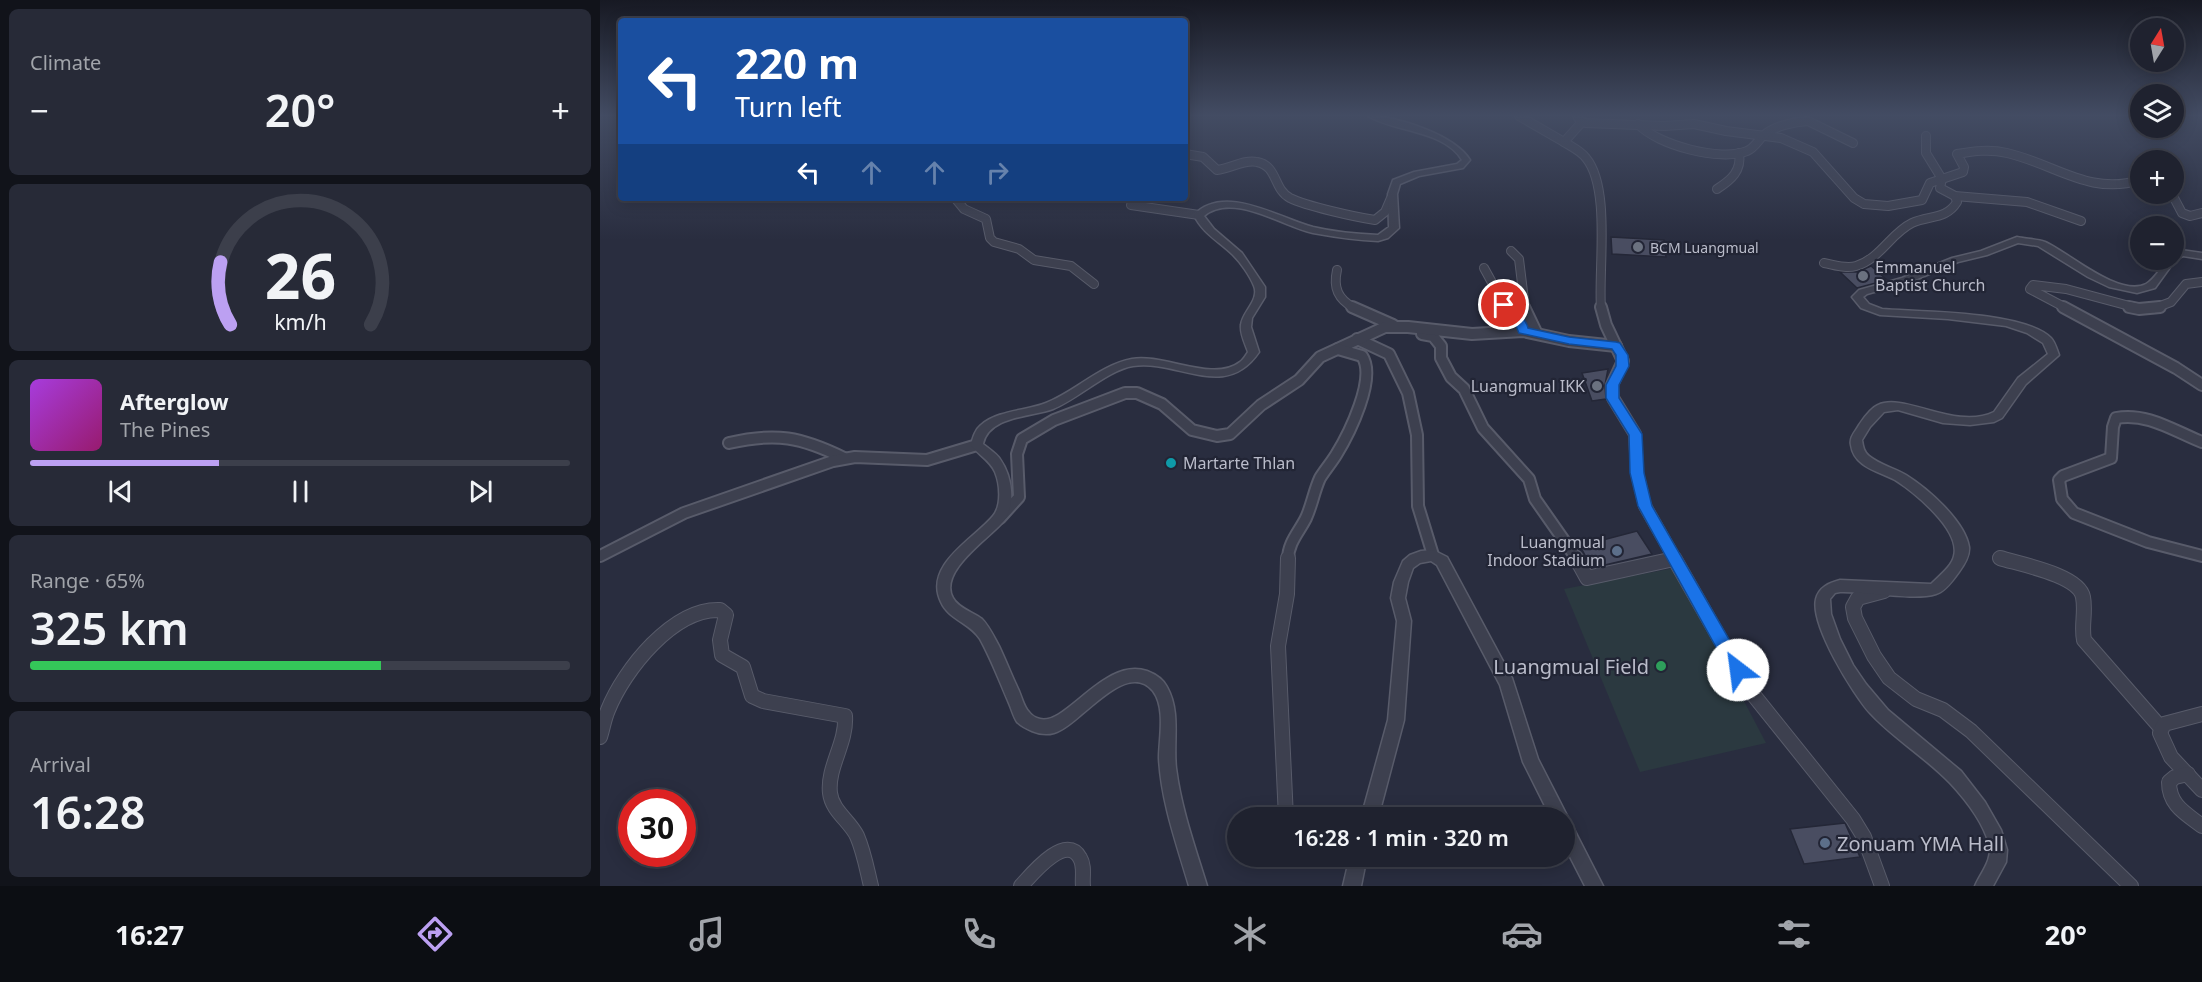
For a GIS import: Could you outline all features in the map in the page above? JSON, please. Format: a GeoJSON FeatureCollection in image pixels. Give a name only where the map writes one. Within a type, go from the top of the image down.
{"type":"FeatureCollection","features":[{"type":"Feature","properties":{"kind":"street"},"geometry":{"type":"LineString","coordinates":[[1200,157],[1217,170],[1242,161],[1261,162],[1272,169],[1281,192],[1290,198],[1375,220],[1385,212],[1396,182],[1417,174],[1460,166],[1466,157]]}},
{"type":"Feature","properties":{"kind":"street"},"geometry":{"type":"LineString","coordinates":[[1586,157],[1594,174],[1601,237],[1599,289],[1601,310],[1609,336],[1623,360],[1612,385],[1612,398],[1635,434],[1637,473],[1645,506],[1748,688],[1853,819],[1864,837],[1882,886]]}},
{"type":"Feature","properties":{"kind":"street"},"geometry":{"type":"LineString","coordinates":[[1717,189],[1737,174],[1742,161],[1741,157]]}},
{"type":"Feature","properties":{"kind":"street"},"geometry":{"type":"LineString","coordinates":[[1818,157],[1854,198],[1872,206],[1888,206],[1922,200],[1927,185],[1958,175],[1965,170],[1959,157]]}},
{"type":"Feature","properties":{"kind":"street"},"geometry":{"type":"LineString","coordinates":[[1929,157],[1942,179],[1940,188],[1955,196],[2027,202],[2081,221]]}},
{"type":"Feature","properties":{"kind":"street"},"geometry":{"type":"LineString","coordinates":[[2019,157],[2045,164],[2071,177],[2089,182],[2122,186],[2130,183]]}},
{"type":"Feature","properties":{"kind":"street"},"geometry":{"type":"LineString","coordinates":[[1824,263],[1834,266],[1857,265],[1871,260],[1910,224],[1942,217],[1951,211],[1957,202],[1955,196]]}},
{"type":"Feature","properties":{"kind":"street"},"geometry":{"type":"LineString","coordinates":[[1131,205],[1199,215],[1208,207],[1229,204],[1269,213],[1312,230],[1378,238],[1391,233],[1394,228],[1391,198]]}},
{"type":"Feature","properties":{"kind":"street"},"geometry":{"type":"LineString","coordinates":[[957,201],[966,210],[986,219],[990,238],[994,242],[1019,249],[1034,260],[1071,267],[1094,284]]}},
{"type":"Feature","properties":{"kind":"street"},"geometry":{"type":"LineString","coordinates":[[2175,204],[2180,213],[2192,216],[2202,213]]}},
{"type":"Feature","properties":{"kind":"street"},"geometry":{"type":"LineString","coordinates":[[977,445],[981,431],[994,421],[1028,414],[1062,401],[1126,364],[1145,361],[1214,374],[1235,370],[1250,359],[1254,352],[1245,327],[1250,312],[1259,298],[1260,287],[1242,258],[1203,224],[1199,215]]}},
{"type":"Feature","properties":{"kind":"street"},"geometry":{"type":"LineString","coordinates":[[1984,886],[1996,865],[1999,851],[1995,835],[1979,805],[1939,760],[1883,715],[1857,685],[1840,658],[1827,624],[1823,599],[1832,588],[1843,585],[1889,590],[1935,589],[1951,573],[1961,557],[1962,545],[1958,531],[1915,489],[1898,477],[1876,467],[1859,453],[1856,440],[1866,424],[1881,408],[1889,406],[1911,409],[1943,419],[1970,421],[1990,419],[1998,415],[2022,381],[2054,354],[2054,350],[2042,336],[2024,327],[1976,319],[1880,312],[1865,306],[1857,297],[1858,294],[1906,280],[1955,260],[1984,253],[2018,240],[2041,244],[2102,280],[2130,289],[2151,286],[2164,270]]}},
{"type":"Feature","properties":{"kind":"street"},"geometry":{"type":"LineString","coordinates":[[1511,251],[1519,260],[1524,306],[1536,332]]}},
{"type":"Feature","properties":{"kind":"street"},"geometry":{"type":"LineString","coordinates":[[2184,253],[2202,256]]}},
{"type":"Feature","properties":{"kind":"street"},"geometry":{"type":"LineString","coordinates":[[1484,268],[1493,280],[1508,311],[1521,323],[1523,331]]}},
{"type":"Feature","properties":{"kind":"street"},"geometry":{"type":"LineString","coordinates":[[1337,270],[1334,287],[1338,297],[1362,312],[1396,326],[1433,336],[1441,346],[1442,358],[1451,377],[1464,389],[1492,440],[1529,479],[1535,500],[1570,548],[1587,578],[1674,559]]}},
{"type":"Feature","properties":{"kind":"street"},"geometry":{"type":"LineString","coordinates":[[2202,282],[2186,284],[2174,300],[2153,310],[2115,304],[2042,284],[2033,285],[2030,289],[2176,368],[2202,386]]}},
{"type":"Feature","properties":{"kind":"street"},"geometry":{"type":"LineString","coordinates":[[1198,886],[1172,794],[1167,764],[1167,711],[1163,694],[1157,684],[1147,677],[1133,675],[1118,680],[1054,726],[1043,728],[1033,726],[1023,717],[981,628],[948,602],[943,591],[944,579],[951,567],[1019,497],[1017,454],[1022,439],[1053,420],[1125,393],[1137,393],[1162,404],[1192,430],[1205,435],[1230,434],[1261,405],[1299,380],[1320,357],[1375,330],[1396,326],[1472,334],[1536,332],[1569,340],[1616,346]]}},
{"type":"Feature","properties":{"kind":"street"},"geometry":{"type":"LineString","coordinates":[[1357,339],[1389,354],[1408,393],[1417,435],[1418,506],[1433,555]]}},
{"type":"Feature","properties":{"kind":"street"},"geometry":{"type":"LineString","coordinates":[[1285,807],[1278,646],[1287,594],[1288,548],[1307,516],[1320,479],[1337,454],[1353,422],[1361,401],[1367,372],[1366,362],[1362,356],[1338,349]]}},
{"type":"Feature","properties":{"kind":"street"},"geometry":{"type":"LineString","coordinates":[[2202,442],[2137,416],[2124,415],[2116,418],[2112,423],[2114,452],[2111,458],[2063,476],[2058,485],[2066,507],[2080,516],[2148,542],[2202,556]]}},
{"type":"Feature","properties":{"kind":"street"},"geometry":{"type":"LineString","coordinates":[[729,443],[772,434],[789,436],[805,440],[844,458]]}},
{"type":"Feature","properties":{"kind":"street"},"geometry":{"type":"LineString","coordinates":[[600,556],[629,538],[672,517],[844,458],[927,460],[977,445]]}},
{"type":"Feature","properties":{"kind":"street"},"geometry":{"type":"LineString","coordinates":[[977,445],[997,463],[1004,480],[1005,500],[999,518]]}},
{"type":"Feature","properties":{"kind":"street"},"geometry":{"type":"LineString","coordinates":[[1372,807],[1396,720],[1404,621],[1398,598],[1401,582],[1408,565],[1415,559],[1433,555],[1446,567],[1507,683],[1531,762],[1554,807]]}},
{"type":"Feature","properties":{"kind":"street"},"geometry":{"type":"LineString","coordinates":[[2000,558],[2065,578],[2077,585],[2082,597],[2081,632],[2084,640],[2161,728],[2162,742],[2171,757],[2202,790]]}},
{"type":"Feature","properties":{"kind":"street"},"geometry":{"type":"LineString","coordinates":[[1889,590],[1863,595],[1858,598],[1853,607],[1855,618],[1889,678],[1916,699],[1943,711],[1971,731],[2131,886]]}},
{"type":"Feature","properties":{"kind":"street"},"geometry":{"type":"LineString","coordinates":[[600,736],[609,709],[624,684],[664,635],[683,619],[696,613],[720,610],[726,615],[720,640],[722,655],[743,667],[752,696],[763,701],[845,716],[845,732],[831,779],[832,803],[857,835],[872,886]]}},
{"type":"Feature","properties":{"kind":"street"},"geometry":{"type":"LineString","coordinates":[[2161,728],[2164,724],[2202,714]]}},
{"type":"Feature","properties":{"kind":"street"},"geometry":{"type":"LineString","coordinates":[[2188,774],[2175,777],[2169,782],[2169,795],[2182,811],[2202,826]]}},
{"type":"Feature","properties":{"kind":"street"},"geometry":{"type":"LineString","coordinates":[[1575,848],[1594,886]]}},
{"type":"Feature","properties":{"kind":"street"},"geometry":{"type":"LineString","coordinates":[[1021,886],[1049,857],[1070,851],[1077,853],[1082,861],[1083,886]]}},
{"type":"Feature","properties":{"kind":"street"},"geometry":{"type":"LineString","coordinates":[[1352,886],[1356,867]]}},
{"type":"Feature","properties":{"kind":"shaded area","name":"Luangmual Field"},"geometry":{"type":"Polygon","coordinates":[[[1674,568],[1766,743],[1640,772],[1564,589],[1674,568]]]}},
{"type":"Feature","properties":{"kind":"building","name":"BCM Luangmual"},"geometry":{"type":"Polygon","coordinates":[[[1611,237],[1664,240],[1666,257],[1612,254],[1611,237]]]}},
{"type":"Feature","properties":{"kind":"building","name":"Emmanuel Baptist Church"},"geometry":{"type":"Polygon","coordinates":[[[1871,266],[1887,280],[1857,288],[1840,272],[1857,272],[1871,266]]]}},
{"type":"Feature","properties":{"kind":"building","name":"Luangmual IKK"},"geometry":{"type":"Polygon","coordinates":[[[1608,369],[1605,385],[1606,399],[1592,401],[1582,373],[1608,369]]]}},
{"type":"Feature","properties":{"kind":"building","name":"Luangmual Indoor Stadium"},"geometry":{"type":"Polygon","coordinates":[[[1637,531],[1652,554],[1592,568],[1580,546],[1637,531]]]}},
{"type":"Feature","properties":{"kind":"building","name":"Zonuam YMA Hall"},"geometry":{"type":"Polygon","coordinates":[[[1845,823],[1860,857],[1804,864],[1790,829],[1845,823]]]}},
{"type":"Feature","properties":{"kind":"place","name":"BCM Luangmual"},"geometry":{"type":"Point","coordinates":[1638,247]}},
{"type":"Feature","properties":{"kind":"place","name":"Emmanuel Baptist Church"},"geometry":{"type":"Point","coordinates":[1863,276]}},
{"type":"Feature","properties":{"kind":"place","name":"Luangmual IKK"},"geometry":{"type":"Point","coordinates":[1597,386]}},
{"type":"Feature","properties":{"kind":"place","name":"Martarte Thlan"},"geometry":{"type":"Point","coordinates":[1171,463]}},
{"type":"Feature","properties":{"kind":"place","name":"Luangmual Indoor Stadium"},"geometry":{"type":"Point","coordinates":[1617,551]}},
{"type":"Feature","properties":{"kind":"place","name":"Luangmual Field"},"geometry":{"type":"Point","coordinates":[1661,666]}},
{"type":"Feature","properties":{"kind":"place","name":"Zonuam YMA Hall"},"geometry":{"type":"Point","coordinates":[1825,843]}},
{"type":"Feature","properties":{"kind":"route"},"geometry":{"type":"LineString","coordinates":[[1504,305],[1521,323],[1523,331],[1616,346],[1622,355],[1623,366],[1615,376],[1612,398],[1635,434],[1637,473],[1645,506],[1738,670]]}}]}
